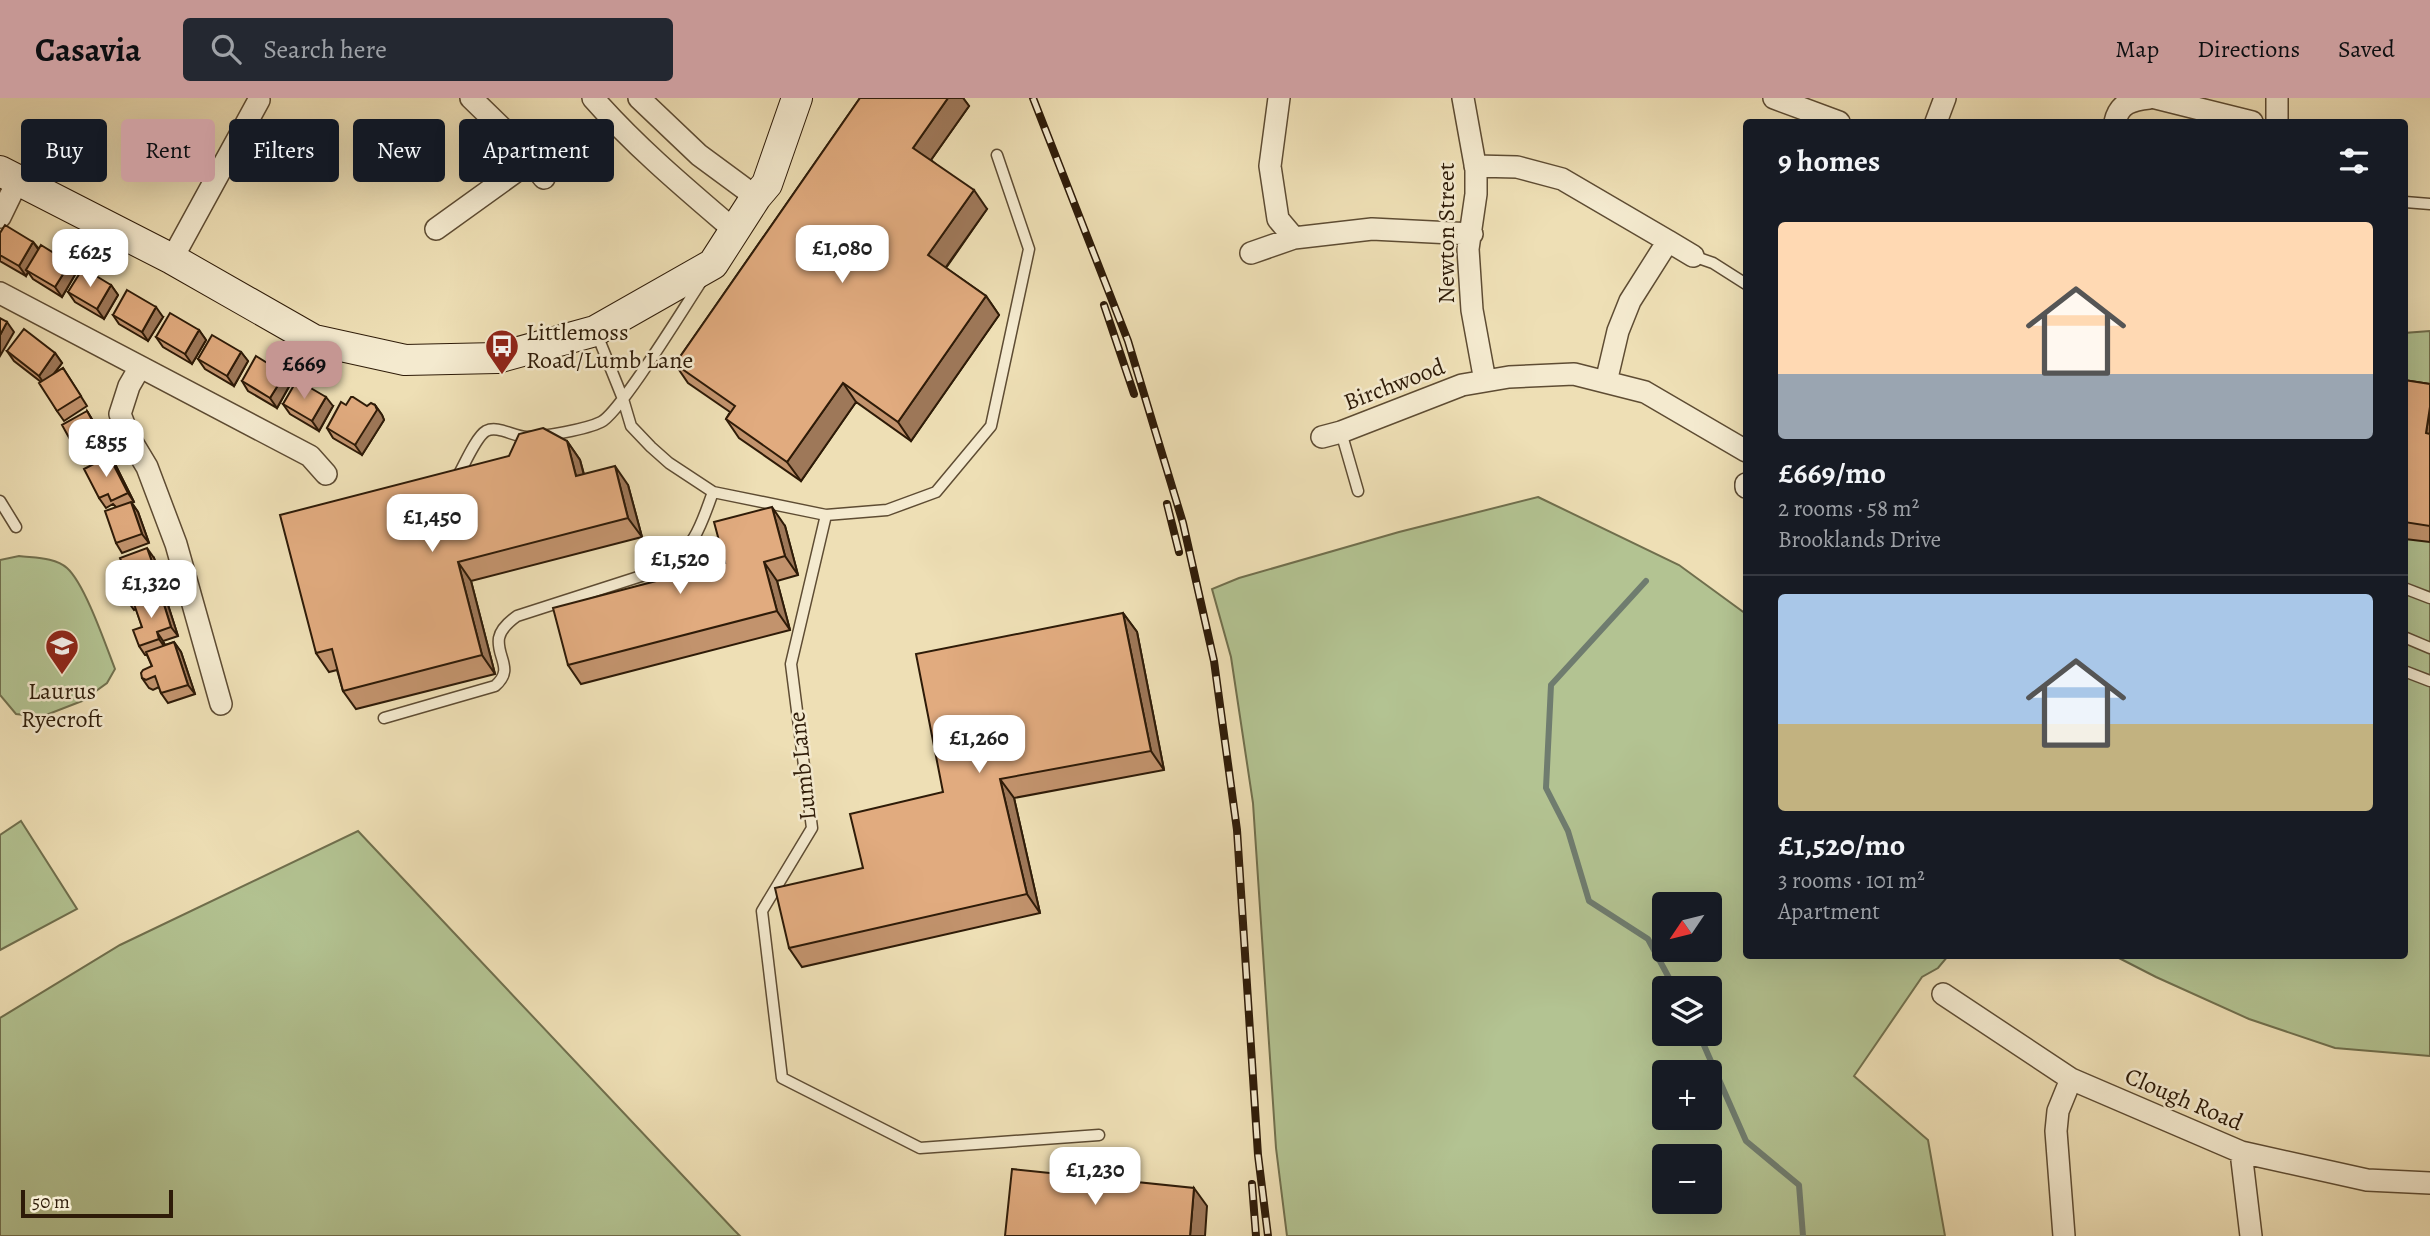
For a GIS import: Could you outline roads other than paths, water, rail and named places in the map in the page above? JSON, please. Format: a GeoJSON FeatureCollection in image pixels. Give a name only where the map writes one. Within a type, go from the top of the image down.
{"type":"FeatureCollection","features":[{"type":"Feature","properties":{"kind":"street"},"geometry":{"type":"LineString","coordinates":[[436,229],[536,170],[509,135],[471,98]]}},
{"type":"Feature","properties":{"kind":"street"},"geometry":{"type":"LineString","coordinates":[[593,98],[661,168],[734,230]]}},
{"type":"Feature","properties":{"kind":"street"},"geometry":{"type":"LineString","coordinates":[[639,98],[699,155],[756,197]]}},
{"type":"Feature","properties":{"kind":"street"},"geometry":{"type":"LineString","coordinates":[[0,217],[9,176],[172,259],[314,340],[405,360],[497,358],[595,331],[713,264],[767,184],[797,98]]}},
{"type":"Feature","properties":{"kind":"street"},"geometry":{"type":"LineString","coordinates":[[1279,98],[1270,166],[1278,219],[1294,238]]}},
{"type":"Feature","properties":{"kind":"street","name":"Newton Street"},"geometry":{"type":"LineString","coordinates":[[1463,98],[1475,166],[1476,194],[1468,249],[1472,310],[1485,381]]}},
{"type":"Feature","properties":{"kind":"street"},"geometry":{"type":"LineString","coordinates":[[1774,98],[1831,119]]}},
{"type":"Feature","properties":{"kind":"street"},"geometry":{"type":"LineString","coordinates":[[1937,119],[1945,98]]}},
{"type":"Feature","properties":{"kind":"street"},"geometry":{"type":"LineString","coordinates":[[2115,119],[2123,105],[2133,100],[2150,98]]}},
{"type":"Feature","properties":{"kind":"street"},"geometry":{"type":"LineString","coordinates":[[2156,98],[2240,119]]}},
{"type":"Feature","properties":{"kind":"street"},"geometry":{"type":"LineString","coordinates":[[2277,98],[2277,119]]}},
{"type":"Feature","properties":{"kind":"street"},"geometry":{"type":"LineString","coordinates":[[172,259],[259,100]]}},
{"type":"Feature","properties":{"kind":"street"},"geometry":{"type":"LineString","coordinates":[[1475,166],[1517,167],[1562,179],[1693,256]]}},
{"type":"Feature","properties":{"kind":"street"},"geometry":{"type":"LineString","coordinates":[[1251,253],[1294,238],[1372,229],[1472,234]]}},
{"type":"Feature","properties":{"kind":"street"},"geometry":{"type":"LineString","coordinates":[[1606,382],[1618,331],[1630,301],[1668,241]]}},
{"type":"Feature","properties":{"kind":"street"},"geometry":{"type":"LineString","coordinates":[[0,293],[310,456],[326,474]]}},
{"type":"Feature","properties":{"kind":"street"},"geometry":{"type":"LineString","coordinates":[[140,367],[129,386],[120,414],[129,437],[147,467],[176,544],[221,704]]}},
{"type":"Feature","properties":{"kind":"street"},"geometry":{"type":"LineString","coordinates":[[1485,381],[1509,377],[1574,374],[1645,392],[1743,450]]}},
{"type":"Feature","properties":{"kind":"street","name":"Birchwood"},"geometry":{"type":"LineString","coordinates":[[1332,434],[1462,386],[1485,381]]}},
{"type":"Feature","properties":{"kind":"street","name":"Clough Road"},"geometry":{"type":"LineString","coordinates":[[1943,994],[2071,1079],[2241,1152],[2367,1180],[2430,1183]]}},
{"type":"Feature","properties":{"kind":"street"},"geometry":{"type":"LineString","coordinates":[[2064,1236],[2056,1130],[2058,1111],[2071,1079]]}},
{"type":"Feature","properties":{"kind":"street"},"geometry":{"type":"LineString","coordinates":[[2241,1152],[2251,1236]]}},
{"type":"Feature","properties":{"kind":"lane"},"geometry":{"type":"LineString","coordinates":[[595,331],[631,426],[669,463],[713,492],[825,514],[887,510],[936,492],[991,426],[1029,249],[997,155]]}},
{"type":"Feature","properties":{"kind":"lane"},"geometry":{"type":"LineString","coordinates":[[2408,202],[2430,204]]}},
{"type":"Feature","properties":{"kind":"lane"},"geometry":{"type":"LineString","coordinates":[[1693,256],[1713,263],[1743,282]]}},
{"type":"Feature","properties":{"kind":"lane"},"geometry":{"type":"LineString","coordinates":[[460,472],[486,431],[496,429],[527,437],[578,429],[603,421],[623,399],[713,264]]}},
{"type":"Feature","properties":{"kind":"lane"},"geometry":{"type":"LineString","coordinates":[[1332,434],[1358,491]]}},
{"type":"Feature","properties":{"kind":"lane"},"geometry":{"type":"LineString","coordinates":[[384,718],[495,686],[503,679],[505,671],[499,638],[505,625],[517,616],[663,569],[678,558],[695,539],[713,492]]}},
{"type":"Feature","properties":{"kind":"lane"},"geometry":{"type":"LineString","coordinates":[[0,501],[16,527]]}},
{"type":"Feature","properties":{"kind":"lane","name":"Lumb Lane"},"geometry":{"type":"LineString","coordinates":[[825,514],[791,664],[811,828],[762,911],[782,1078],[920,1147],[1100,1135]]}},
{"type":"Feature","properties":{"kind":"lane"},"geometry":{"type":"LineString","coordinates":[[2408,589],[2430,597]]}},
{"type":"Feature","properties":{"kind":"lane"},"geometry":{"type":"LineString","coordinates":[[2408,639],[2430,648]]}},
{"type":"Feature","properties":{"kind":"lane"},"geometry":{"type":"LineString","coordinates":[[2408,673],[2430,681]]}},
{"type":"Feature","properties":{"kind":"waterway"},"geometry":{"type":"LineString","coordinates":[[1646,581],[1551,685],[1546,788],[1568,831],[1589,901],[1648,939],[1668,976]]}},
{"type":"Feature","properties":{"kind":"waterway"},"geometry":{"type":"LineString","coordinates":[[1704,1046],[1746,1141],[1799,1185],[1803,1236]]}},
{"type":"Feature","properties":{"kind":"railway"},"geometry":{"type":"LineString","coordinates":[[1033,98],[1128,341],[1183,523],[1214,661],[1237,830],[1258,1155],[1268,1236]]}},
{"type":"Feature","properties":{"kind":"railway"},"geometry":{"type":"LineString","coordinates":[[1104,305],[1134,394]]}},
{"type":"Feature","properties":{"kind":"railway"},"geometry":{"type":"LineString","coordinates":[[1167,504],[1179,552]]}},
{"type":"Feature","properties":{"kind":"railway"},"geometry":{"type":"LineString","coordinates":[[1252,1184],[1256,1236]]}},
{"type":"Feature","properties":{"kind":"place","name":"Littlemoss Road/Lumb Lane"},"geometry":{"type":"Point","coordinates":[502,376]}},
{"type":"Feature","properties":{"kind":"place","name":"Laurus Ryecroft"},"geometry":{"type":"Point","coordinates":[62,676]}}]}
